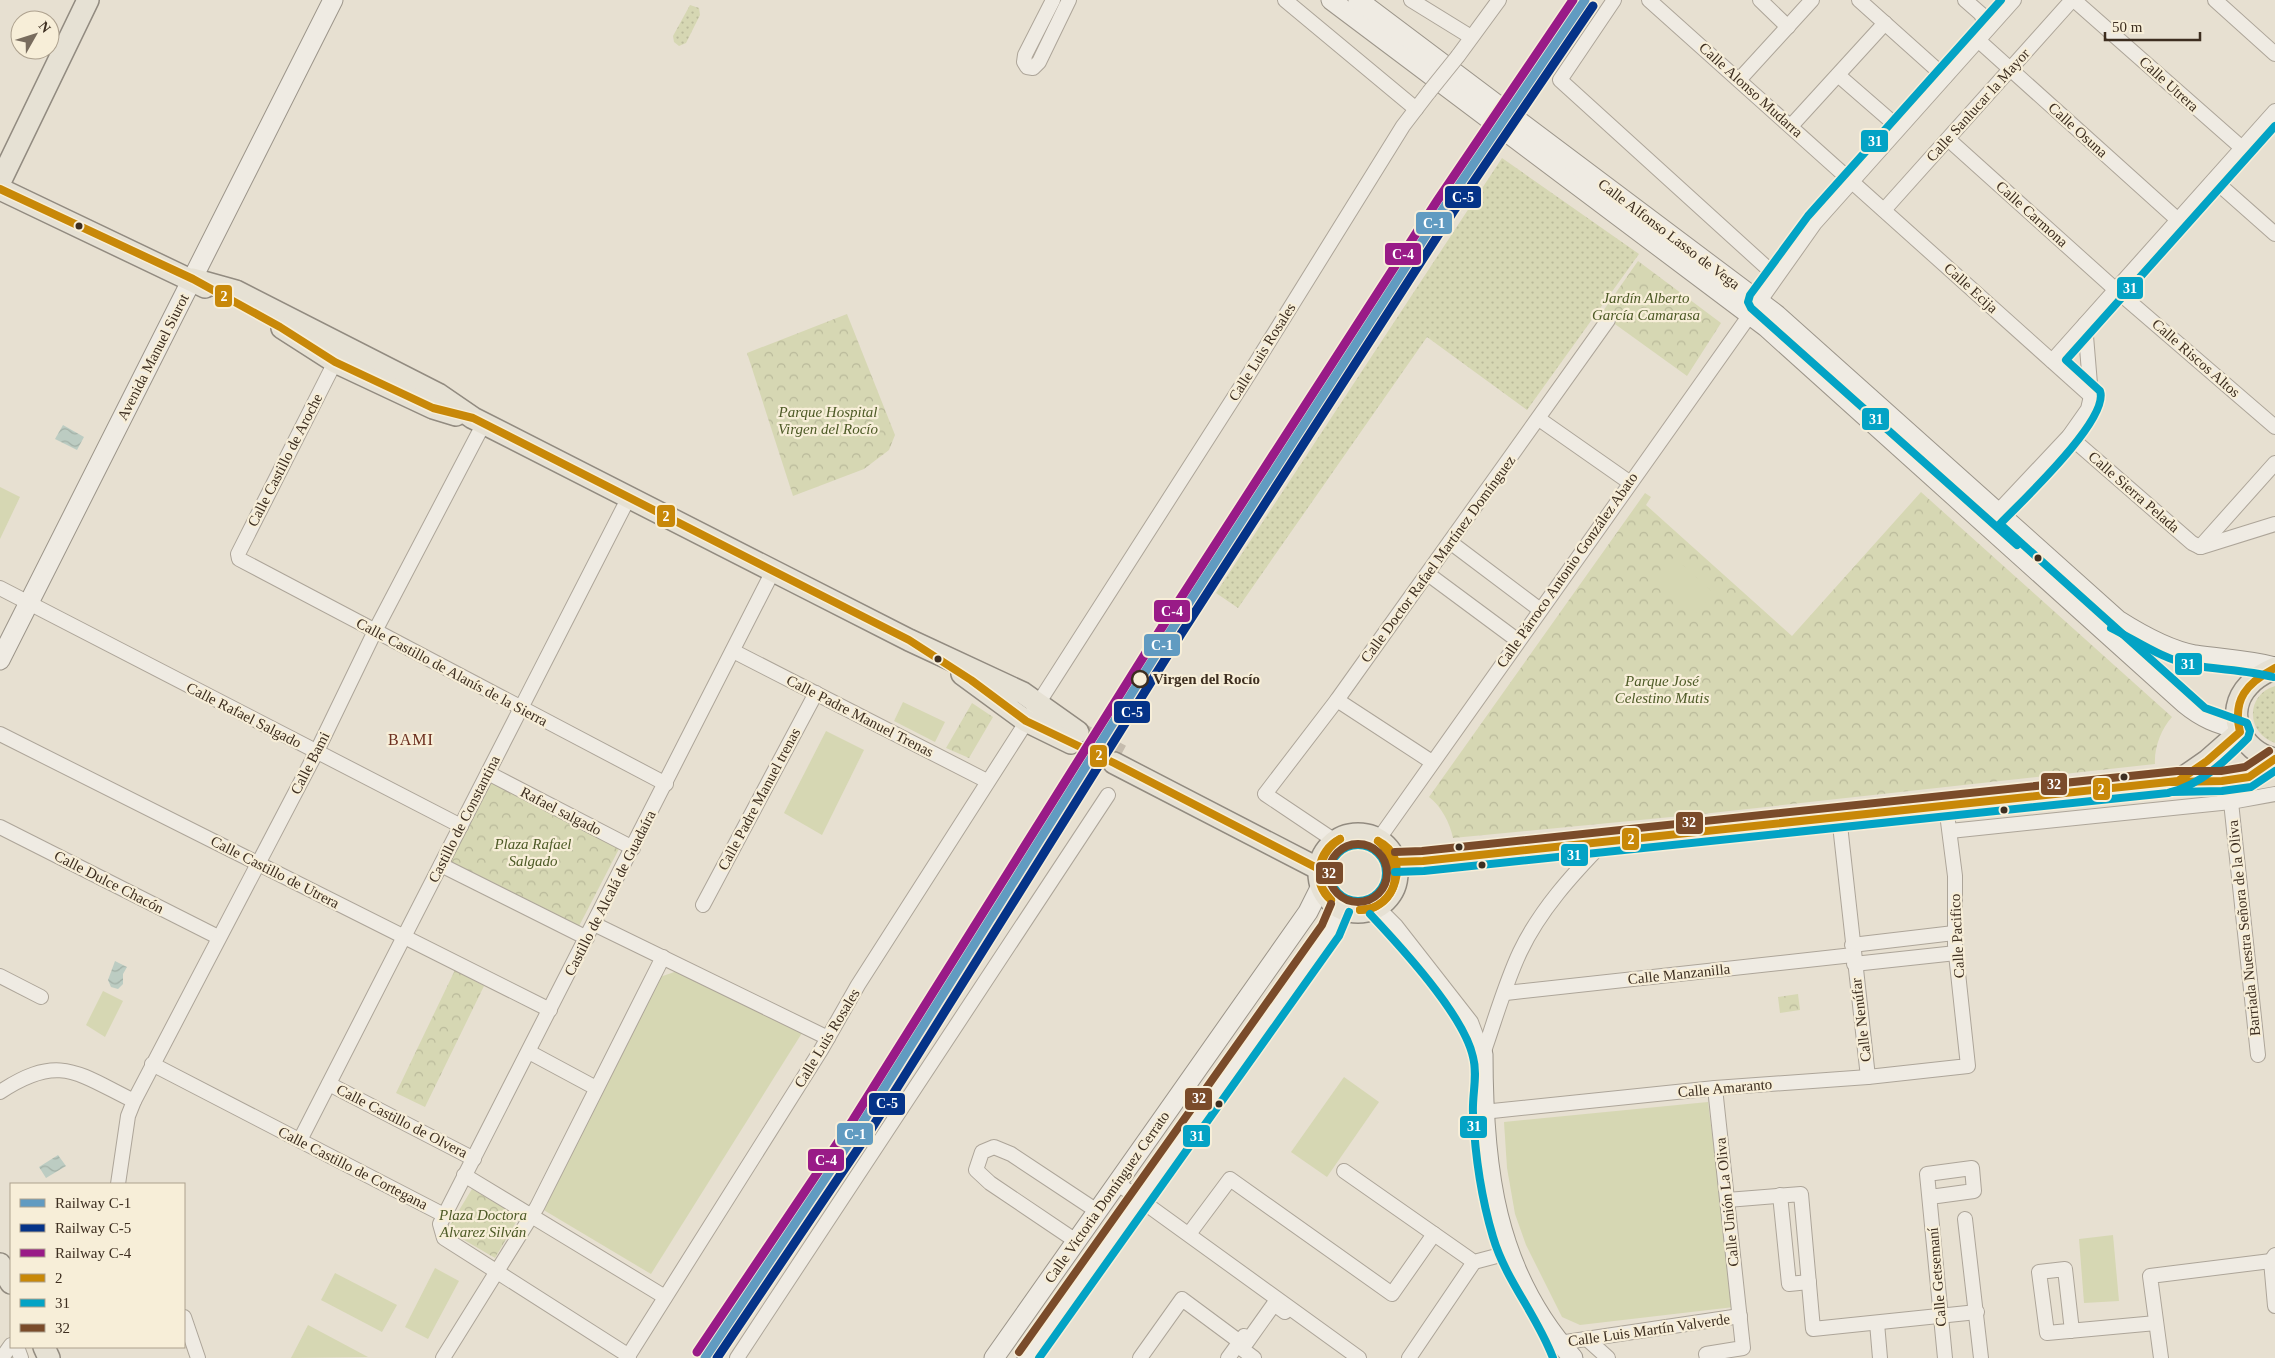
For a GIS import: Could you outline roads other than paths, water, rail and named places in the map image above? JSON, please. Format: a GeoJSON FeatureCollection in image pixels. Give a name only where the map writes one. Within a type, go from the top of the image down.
{"type":"FeatureCollection","features":[{"type":"Feature","properties":{"kind":"main road"},"geometry":{"type":"LineString","coordinates":[[0,182],[88,0]]}},
{"type":"Feature","properties":{"kind":"main road","name":"Avenida Manuel Siurot"},"geometry":{"type":"LineString","coordinates":[[0,660],[334,0]]}},
{"type":"Feature","properties":{"kind":"main road"},"geometry":{"type":"LineString","coordinates":[[1331,0],[1407,47]]}},
{"type":"Feature","properties":{"kind":"main road"},"geometry":{"type":"LineString","coordinates":[[1358,0],[1407,47]]}},
{"type":"Feature","properties":{"kind":"main road","name":"Calle Alfonso Lasso de Vega"},"geometry":{"type":"LineString","coordinates":[[1407,47],[1754,308],[1766,327],[1991,519],[2118,620],[2134,631],[2193,654],[2250,661],[2275,668]]}},
{"type":"Feature","properties":{"kind":"main road"},"geometry":{"type":"LineString","coordinates":[[0,189],[193,279],[280,327],[335,362],[433,408],[479,421]]}},
{"type":"Feature","properties":{"kind":"main road"},"geometry":{"type":"LineString","coordinates":[[193,279],[236,291],[438,394],[479,421],[909,640],[971,680],[1032,711],[1074,737]]}},
{"type":"Feature","properties":{"kind":"main road","name":"Calle Alfonso Lasso de Vega"},"geometry":{"type":"LineString","coordinates":[[1991,519],[2200,717],[2239,731]]}},
{"type":"Feature","properties":{"kind":"main road"},"geometry":{"type":"LineString","coordinates":[[2275,668],[2256,678],[2242,693],[2237,708],[2239,731],[2255,751],[2275,759]]}},
{"type":"Feature","properties":{"kind":"main road"},"geometry":{"type":"LineString","coordinates":[[2197,768],[2210,751],[2213,740],[2210,730],[2200,717]]}},
{"type":"Feature","properties":{"kind":"main road"},"geometry":{"type":"LineString","coordinates":[[2178,781],[2220,750],[2239,731]]}},
{"type":"Feature","properties":{"kind":"main road"},"geometry":{"type":"LineString","coordinates":[[1118,759],[1324,863]]}},
{"type":"Feature","properties":{"kind":"main road"},"geometry":{"type":"LineString","coordinates":[[1395,862],[1604,842],[2178,781],[2222,781],[2249,776],[2275,759]]}},
{"type":"Feature","properties":{"kind":"main road"},"geometry":{"type":"LineString","coordinates":[[1356,834],[1378,840],[1391,853],[1395,862],[1396,883],[1392,892],[1377,907],[1365,912],[1352,912],[1340,908],[1325,895],[1324,863],[1356,834]]}},
{"type":"Feature","properties":{"kind":"main road","name":"Calle Victoria Domínguez Cerrato"},"geometry":{"type":"LineString","coordinates":[[994,1358],[1308,912],[1324,863]]}},
{"type":"Feature","properties":{"kind":"main road","name":"Calle Victoria Domínguez Cerrato"},"geometry":{"type":"LineString","coordinates":[[1027,1358],[1331,930],[1340,908]]}},
{"type":"Feature","properties":{"kind":"main road"},"geometry":{"type":"LineString","coordinates":[[1483,1054],[1483,1112],[1494,1203],[1508,1253],[1534,1304],[1562,1350],[1573,1358]]}},
{"type":"Feature","properties":{"kind":"main road"},"geometry":{"type":"LineString","coordinates":[[0,1264],[10,1281]]}},
{"type":"Feature","properties":{"kind":"street"},"geometry":{"type":"LineString","coordinates":[[1053,0],[1023,59],[1027,67],[1036,66],[1069,0]]}},
{"type":"Feature","properties":{"kind":"street"},"geometry":{"type":"LineString","coordinates":[[1285,0],[1416,109]]}},
{"type":"Feature","properties":{"kind":"street"},"geometry":{"type":"LineString","coordinates":[[1411,0],[1471,37]]}},
{"type":"Feature","properties":{"kind":"street","name":"Calle Luis Rosales"},"geometry":{"type":"LineString","coordinates":[[628,1357],[828,1038],[858,985],[1416,109],[1499,0]]}},
{"type":"Feature","properties":{"kind":"street"},"geometry":{"type":"LineString","coordinates":[[1614,0],[1560,80],[1776,276]]}},
{"type":"Feature","properties":{"kind":"street","name":"Calle Alonso Mudarra"},"geometry":{"type":"LineString","coordinates":[[1649,0],[1852,180]]}},
{"type":"Feature","properties":{"kind":"street"},"geometry":{"type":"LineString","coordinates":[[1760,0],[1788,26]]}},
{"type":"Feature","properties":{"kind":"street"},"geometry":{"type":"LineString","coordinates":[[1739,80],[1812,0]]}},
{"type":"Feature","properties":{"kind":"street"},"geometry":{"type":"LineString","coordinates":[[1859,0],[1945,77]]}},
{"type":"Feature","properties":{"kind":"street"},"geometry":{"type":"LineString","coordinates":[[1965,0],[1981,14],[1984,21]]}},
{"type":"Feature","properties":{"kind":"street","name":"Calle Párroco Antonio González Abato"},"geometry":{"type":"LineString","coordinates":[[1378,840],[1517,640],[1815,223],[2014,0]]}},
{"type":"Feature","properties":{"kind":"street","name":"Calle Utrera"},"geometry":{"type":"LineString","coordinates":[[2073,0],[2242,148]]}},
{"type":"Feature","properties":{"kind":"street","name":"Calle Sanlucar la Mayor"},"geometry":{"type":"LineString","coordinates":[[1884,210],[2073,0]]}},
{"type":"Feature","properties":{"kind":"street"},"geometry":{"type":"LineString","coordinates":[[2215,0],[2275,54]]}},
{"type":"Feature","properties":{"kind":"street"},"geometry":{"type":"LineString","coordinates":[[1791,126],[1884,23]]}},
{"type":"Feature","properties":{"kind":"street"},"geometry":{"type":"LineString","coordinates":[[1035,34],[1049,41]]}},
{"type":"Feature","properties":{"kind":"street","name":"Calle Osuna"},"geometry":{"type":"LineString","coordinates":[[1978,40],[2178,220]]}},
{"type":"Feature","properties":{"kind":"street"},"geometry":{"type":"LineString","coordinates":[[1838,75],[1899,128]]}},
{"type":"Feature","properties":{"kind":"street"},"geometry":{"type":"LineString","coordinates":[[2052,361],[2275,111]]}},
{"type":"Feature","properties":{"kind":"street","name":"Calle Carmona"},"geometry":{"type":"LineString","coordinates":[[1948,139],[2116,290]]}},
{"type":"Feature","properties":{"kind":"street","name":"Calle Ecija"},"geometry":{"type":"LineString","coordinates":[[1852,180],[2090,396]]}},
{"type":"Feature","properties":{"kind":"street"},"geometry":{"type":"LineString","coordinates":[[2214,180],[2275,234]]}},
{"type":"Feature","properties":{"kind":"street","name":"Calle Riscos Altos"},"geometry":{"type":"LineString","coordinates":[[2116,290],[2275,427]]}},
{"type":"Feature","properties":{"kind":"street","name":"Calle Doctor Rafael Martínez Domínguez"},"geometry":{"type":"LineString","coordinates":[[1324,863],[1265,794],[1337,700],[1608,320]]}},
{"type":"Feature","properties":{"kind":"street"},"geometry":{"type":"LineString","coordinates":[[1991,519],[2069,436],[2088,409],[2090,396],[2085,324]]}},
{"type":"Feature","properties":{"kind":"street","name":"Calle Castillo de Aroche"},"geometry":{"type":"LineString","coordinates":[[239,559],[238,554],[335,362]]}},
{"type":"Feature","properties":{"kind":"street"},"geometry":{"type":"LineString","coordinates":[[1539,419],[1629,482]]}},
{"type":"Feature","properties":{"kind":"street","name":"Calle Bami"},"geometry":{"type":"LineString","coordinates":[[118,1183],[128,1116],[134,1101],[316,752],[479,421]]}},
{"type":"Feature","properties":{"kind":"street","name":"Calle Sierra Pelada"},"geometry":{"type":"LineString","coordinates":[[2069,436],[2192,543],[2200,547]]}},
{"type":"Feature","properties":{"kind":"street"},"geometry":{"type":"LineString","coordinates":[[2200,547],[2275,463]]}},
{"type":"Feature","properties":{"kind":"street","name":"Castillo de Constantina"},"geometry":{"type":"LineString","coordinates":[[300,1140],[629,498]]}},
{"type":"Feature","properties":{"kind":"street"},"geometry":{"type":"LineString","coordinates":[[2200,547],[2275,524]]}},
{"type":"Feature","properties":{"kind":"street"},"geometry":{"type":"LineString","coordinates":[[1450,542],[1539,609]]}},
{"type":"Feature","properties":{"kind":"street","name":"Calle Castillo de Alanís de la Sierra"},"geometry":{"type":"LineString","coordinates":[[239,559],[666,784]]}},
{"type":"Feature","properties":{"kind":"street","name":"Castillo de Alcalá de Guadaíra"},"geometry":{"type":"LineString","coordinates":[[444,1215],[634,848],[774,571]]}},
{"type":"Feature","properties":{"kind":"street"},"geometry":{"type":"LineString","coordinates":[[1428,574],[1517,640]]}},
{"type":"Feature","properties":{"kind":"street","name":"Calle Rafael Salgado"},"geometry":{"type":"LineString","coordinates":[[0,588],[461,826]]}},
{"type":"Feature","properties":{"kind":"street","name":"Calle Padre Manuel Trenas"},"geometry":{"type":"LineString","coordinates":[[733,651],[988,780]]}},
{"type":"Feature","properties":{"kind":"street","name":"Calle Padre Manuel trenas"},"geometry":{"type":"LineString","coordinates":[[703,905],[816,693]]}},
{"type":"Feature","properties":{"kind":"street"},"geometry":{"type":"LineString","coordinates":[[1337,700],[1432,762]]}},
{"type":"Feature","properties":{"kind":"street","name":"Calle Castillo de Utrera"},"geometry":{"type":"LineString","coordinates":[[0,734],[550,1010]]}},
{"type":"Feature","properties":{"kind":"street","name":"Barriada Nuestra Señora de la Oliva"},"geometry":{"type":"LineString","coordinates":[[2220,750],[2222,781],[2228,802],[2246,943],[2258,1055]]}},
{"type":"Feature","properties":{"kind":"street","name":"Rafael salgado"},"geometry":{"type":"LineString","coordinates":[[488,773],[634,848]]}},
{"type":"Feature","properties":{"kind":"street"},"geometry":{"type":"LineString","coordinates":[[1950,831],[2228,802],[2275,794]]}},
{"type":"Feature","properties":{"kind":"street"},"geometry":{"type":"LineString","coordinates":[[737,1358],[1108,795]]}},
{"type":"Feature","properties":{"kind":"street","name":"Calle Pacifico"},"geometry":{"type":"LineString","coordinates":[[1946,806],[1955,876],[1954,933],[1968,1066]]}},
{"type":"Feature","properties":{"kind":"street","name":"Calle Nenúfar"},"geometry":{"type":"LineString","coordinates":[[1839,816],[1868,1077]]}},
{"type":"Feature","properties":{"kind":"street","name":"Calle Dulce Chacón"},"geometry":{"type":"LineString","coordinates":[[0,827],[218,937]]}},
{"type":"Feature","properties":{"kind":"street"},"geometry":{"type":"LineString","coordinates":[[1483,1054],[1520,952],[1542,914],[1574,873],[1604,842]]}},
{"type":"Feature","properties":{"kind":"street"},"geometry":{"type":"LineString","coordinates":[[441,865],[587,938]]}},
{"type":"Feature","properties":{"kind":"street"},"geometry":{"type":"LineString","coordinates":[[1377,907],[1399,930],[1471,1022],[1483,1054]]}},
{"type":"Feature","properties":{"kind":"street"},"geometry":{"type":"LineString","coordinates":[[594,924],[828,1038]]}},
{"type":"Feature","properties":{"kind":"street","name":"Calle Manzanilla"},"geometry":{"type":"LineString","coordinates":[[1853,955],[1954,933]]}},
{"type":"Feature","properties":{"kind":"street","name":"Calle Manzanilla"},"geometry":{"type":"LineString","coordinates":[[1506,993],[1853,955],[1956,953]]}},
{"type":"Feature","properties":{"kind":"street"},"geometry":{"type":"LineString","coordinates":[[443,1358],[531,1217],[663,957]]}},
{"type":"Feature","properties":{"kind":"street"},"geometry":{"type":"LineString","coordinates":[[0,976],[41,997]]}},
{"type":"Feature","properties":{"kind":"street"},"geometry":{"type":"LineString","coordinates":[[529,1052],[596,1088]]}},
{"type":"Feature","properties":{"kind":"street","name":"Calle Castillo de Cortegana"},"geometry":{"type":"LineString","coordinates":[[152,1064],[444,1215],[440,1224],[444,1238],[628,1357]]}},
{"type":"Feature","properties":{"kind":"street","name":"Calle Amaranto"},"geometry":{"type":"LineString","coordinates":[[1483,1112],[1715,1088],[1868,1077],[1968,1066]]}},
{"type":"Feature","properties":{"kind":"street"},"geometry":{"type":"LineString","coordinates":[[0,1092],[18,1080],[41,1070],[70,1070],[134,1101]]}},
{"type":"Feature","properties":{"kind":"street","name":"Calle Castillo de Olvera"},"geometry":{"type":"LineString","coordinates":[[329,1084],[474,1159]]}},
{"type":"Feature","properties":{"kind":"street","name":"Calle Unión La Oliva"},"geometry":{"type":"LineString","coordinates":[[1706,1358],[1706,1354],[1743,1348],[1715,1088]]}},
{"type":"Feature","properties":{"kind":"street"},"geometry":{"type":"LineString","coordinates":[[1076,1241],[990,1183],[976,1170],[982,1152],[994,1147],[1011,1154],[1097,1211]]}},
{"type":"Feature","properties":{"kind":"street"},"geometry":{"type":"LineString","coordinates":[[1344,1172],[1474,1262]]}},
{"type":"Feature","properties":{"kind":"street","name":"Calle Castillo de Olvera"},"geometry":{"type":"LineString","coordinates":[[464,1175],[665,1297]]}},
{"type":"Feature","properties":{"kind":"street"},"geometry":{"type":"LineString","coordinates":[[1189,1234],[1230,1179],[1392,1294],[1434,1234]]}},
{"type":"Feature","properties":{"kind":"street"},"geometry":{"type":"LineString","coordinates":[[1117,1184],[1359,1358]]}},
{"type":"Feature","properties":{"kind":"street"},"geometry":{"type":"LineString","coordinates":[[1727,1200],[1801,1194],[1813,1330],[1977,1312]]}},
{"type":"Feature","properties":{"kind":"street"},"geometry":{"type":"LineString","coordinates":[[1780,1195],[1789,1284],[1809,1282]]}},
{"type":"Feature","properties":{"kind":"street","name":"Calle Getsemaní"},"geometry":{"type":"LineString","coordinates":[[1930,1197],[1945,1358]]}},
{"type":"Feature","properties":{"kind":"street"},"geometry":{"type":"LineString","coordinates":[[1965,1218],[1981,1358]]}},
{"type":"Feature","properties":{"kind":"street"},"geometry":{"type":"LineString","coordinates":[[1408,1358],[1474,1262],[1508,1253]]}},
{"type":"Feature","properties":{"kind":"street"},"geometry":{"type":"LineString","coordinates":[[2161,1358],[2150,1276],[2273,1258],[2275,1306]]}},
{"type":"Feature","properties":{"kind":"street"},"geometry":{"type":"LineString","coordinates":[[2072,1330],[2066,1269],[2039,1272],[2047,1333],[2156,1323]]}},
{"type":"Feature","properties":{"kind":"street"},"geometry":{"type":"LineString","coordinates":[[1234,1350],[1272,1296]]}},
{"type":"Feature","properties":{"kind":"street"},"geometry":{"type":"LineString","coordinates":[[1140,1358],[1182,1300],[1234,1350],[1246,1358]]}},
{"type":"Feature","properties":{"kind":"street"},"geometry":{"type":"LineString","coordinates":[[1254,1358],[1242,1349],[1274,1304],[1347,1358]]}},
{"type":"Feature","properties":{"kind":"street","name":"Calle Luis Martín Valverde"},"geometry":{"type":"LineString","coordinates":[[1562,1350],[1587,1339],[1740,1316]]}},
{"type":"Feature","properties":{"kind":"street"},"geometry":{"type":"LineString","coordinates":[[185,1320],[198,1358]]}},
{"type":"Feature","properties":{"kind":"street"},"geometry":{"type":"LineString","coordinates":[[1877,1322],[1880,1358]]}},
{"type":"Feature","properties":{"kind":"street"},"geometry":{"type":"LineString","coordinates":[[1587,1339],[1608,1358]]}},
{"type":"Feature","properties":{"kind":"street"},"geometry":{"type":"LineString","coordinates":[[2,1358],[10,1346]]}},
{"type":"Feature","properties":{"kind":"water"},"geometry":{"type":"Polygon","coordinates":[[[63,425],[84,437],[77,450],[55,439],[63,425]]]}},
{"type":"Feature","properties":{"kind":"water"},"geometry":{"type":"Polygon","coordinates":[[[115,961],[127,967],[123,974],[123,984],[118,989],[111,987],[108,980],[115,961]]]}},
{"type":"Feature","properties":{"kind":"water"},"geometry":{"type":"Polygon","coordinates":[[[58,1155],[66,1166],[46,1178],[39,1167],[58,1155]]]}},
{"type":"Feature","properties":{"kind":"tunnel"},"geometry":{"type":"LineString","coordinates":[[1078,732],[1121,755]]}},
{"type":"Feature","properties":{"kind":"rail line","name":"C-4"},"geometry":{"type":"LineString","coordinates":[[697,1352],[853,1120],[1164,624],[1437,201],[1573,0]]}},
{"type":"Feature","properties":{"kind":"rail line","name":"C-1"},"geometry":{"type":"LineString","coordinates":[[705,1358],[861,1125],[1172,629],[1445,206],[1585,0]]}},
{"type":"Feature","properties":{"kind":"rail line","name":"C-5"},"geometry":{"type":"LineString","coordinates":[[717,1358],[870,1131],[1181,634],[1453,212],[1593,6]]}},
{"type":"Feature","properties":{"kind":"place","name":"Virgen del Rocío"},"geometry":{"type":"Point","coordinates":[1140,679]}},
{"type":"Feature","properties":{"kind":"district","name":"BAMI"},"geometry":{"type":"Point","coordinates":[411,739]}},
{"type":"Feature","properties":{"kind":"park label","name":"Jardín Alberto García Camarasa"},"geometry":{"type":"Point","coordinates":[1646,306]}},
{"type":"Feature","properties":{"kind":"park label","name":"Parque Hospital Virgen del Rocío"},"geometry":{"type":"Point","coordinates":[828,420]}},
{"type":"Feature","properties":{"kind":"park label","name":"Parque José Celestino Mutis"},"geometry":{"type":"Point","coordinates":[1662,690]}},
{"type":"Feature","properties":{"kind":"park label","name":"Plaza Rafael Salgado"},"geometry":{"type":"Point","coordinates":[533,852]}},
{"type":"Feature","properties":{"kind":"park label","name":"Plaza Doctora Alvarez Silván"},"geometry":{"type":"Point","coordinates":[483,1224]}}]}
